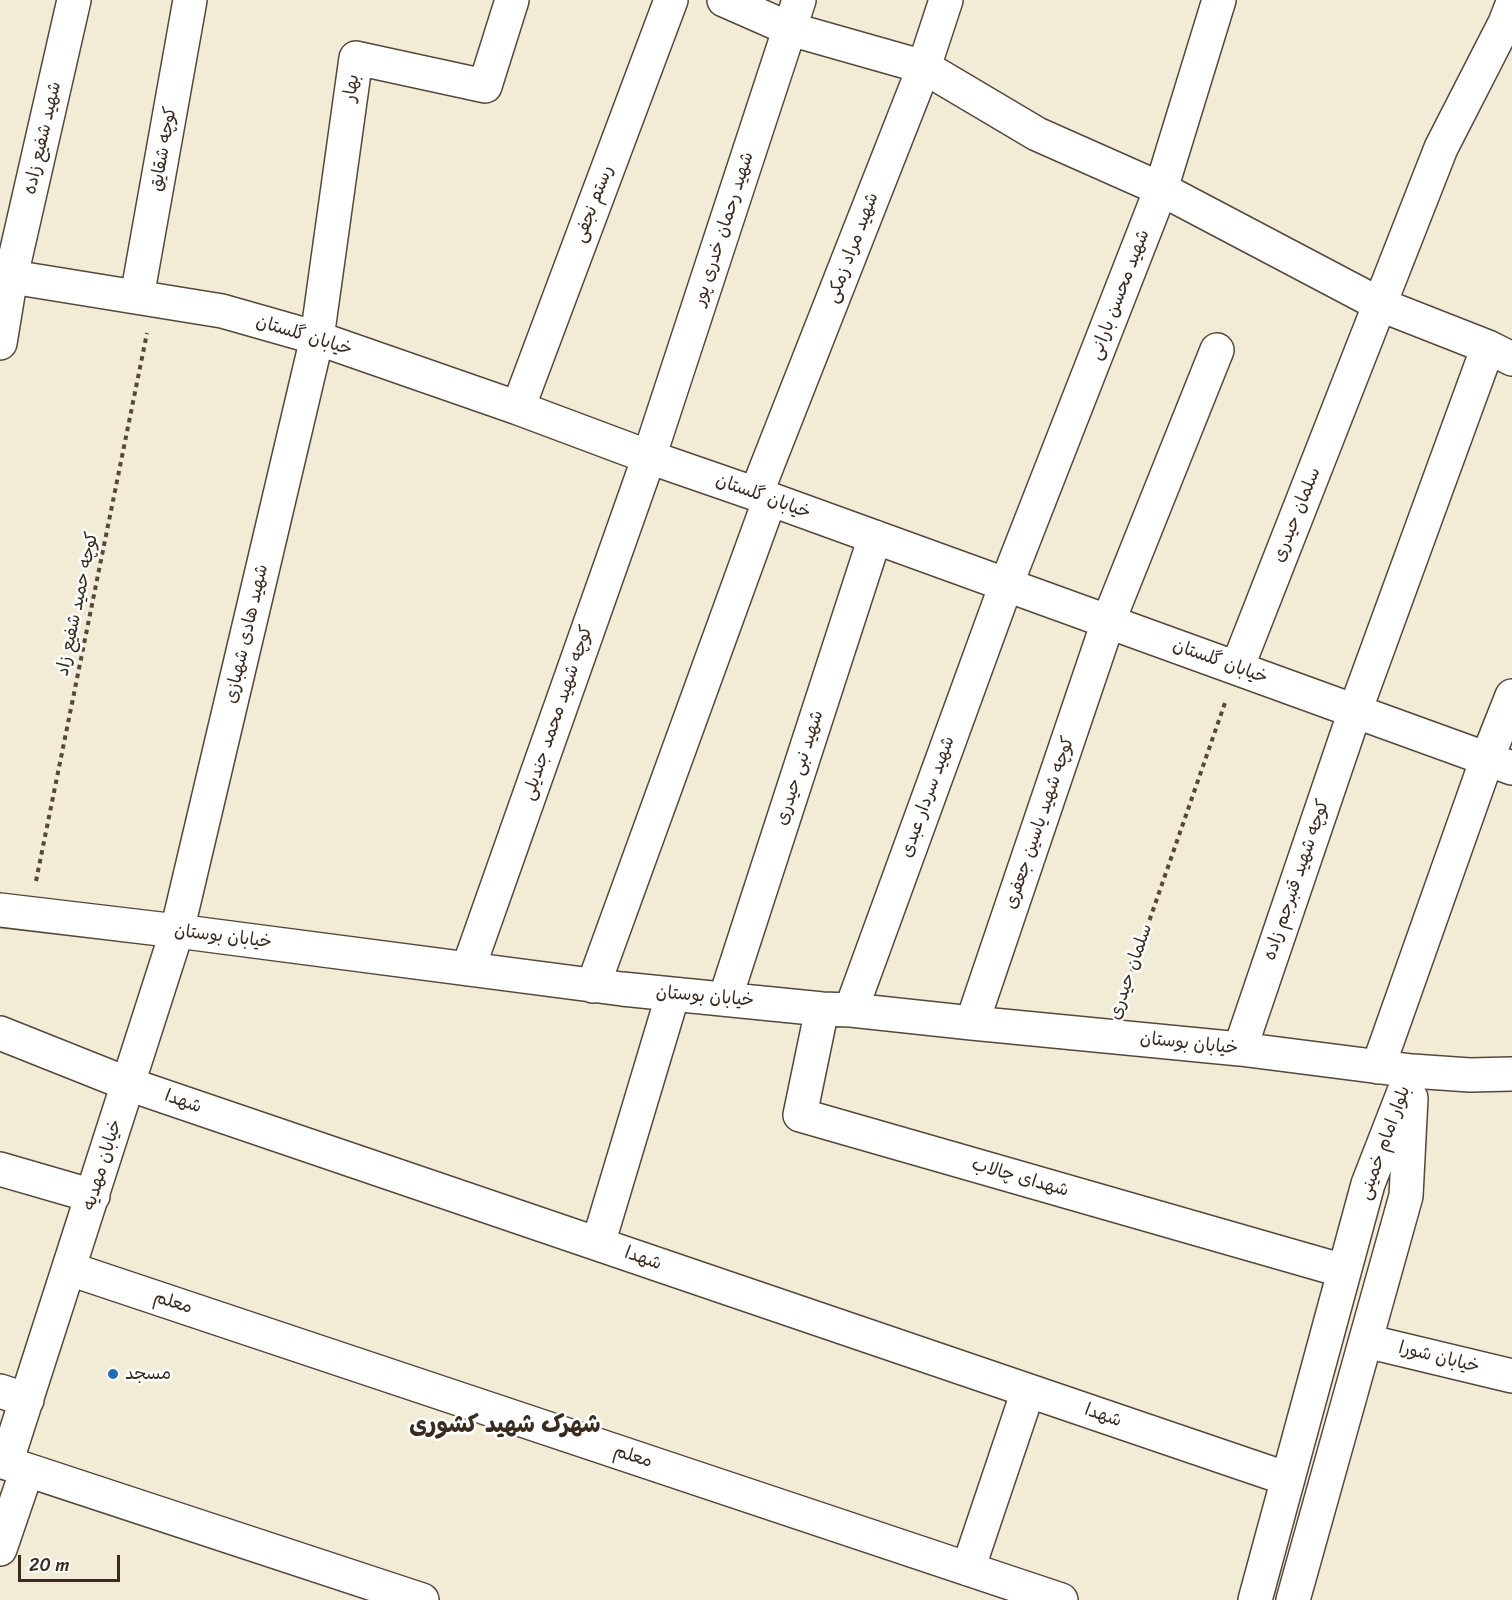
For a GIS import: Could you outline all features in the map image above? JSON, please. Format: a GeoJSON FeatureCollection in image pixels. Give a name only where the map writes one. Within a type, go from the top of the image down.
{"type":"FeatureCollection","features":[{"type":"Feature","properties":{"kind":"street","name":"شهید شفیع زاده"},"geometry":{"type":"LineString","coordinates":[[0,343],[6,275],[74,0]]}},
{"type":"Feature","properties":{"kind":"street","name":"کوچه شقایق"},"geometry":{"type":"LineString","coordinates":[[146,299],[190,0]]}},
{"type":"Feature","properties":{"kind":"street","name":"بهار"},"geometry":{"type":"LineString","coordinates":[[317,338],[356,58],[485,86],[512,0]]}},
{"type":"Feature","properties":{"kind":"street","name":"رستم نجفی"},"geometry":{"type":"LineString","coordinates":[[518,408],[671,0]]}},
{"type":"Feature","properties":{"kind":"street"},"geometry":{"type":"LineString","coordinates":[[724,0],[795,14],[924,67],[1037,134],[1161,189],[1381,305],[1500,353]]}},
{"type":"Feature","properties":{"kind":"street","name":"شهید مراد زمکی"},"geometry":{"type":"LineString","coordinates":[[593,986],[763,497],[924,67],[946,0]]}},
{"type":"Feature","properties":{"kind":"street","name":"شهید محسن بارانی"},"geometry":{"type":"LineString","coordinates":[[1006,585],[1161,189],[1219,0]]}},
{"type":"Feature","properties":{"kind":"street","name":"سلمان حیدری"},"geometry":{"type":"LineString","coordinates":[[1237,668],[1441,148],[1512,5]]}},
{"type":"Feature","properties":{"kind":"street","name":"شهید رحمان خدری پور"},"geometry":{"type":"LineString","coordinates":[[649,457],[795,14]]}},
{"type":"Feature","properties":{"kind":"street","name":"خیابان گلستان"},"geometry":{"type":"LineString","coordinates":[[6,275],[222,311],[317,338],[518,408],[1500,764]]}},
{"type":"Feature","properties":{"kind":"street","name":"شهید هادی شهبازی"},"geometry":{"type":"LineString","coordinates":[[177,931],[317,338]]}},
{"type":"Feature","properties":{"kind":"street","name":"کوچه شهید یاسین جعفری"},"geometry":{"type":"LineString","coordinates":[[972,1023],[1108,622],[1217,350]]}},
{"type":"Feature","properties":{"kind":"street","name":"کوچه شهید قنبرجم زاده"},"geometry":{"type":"LineString","coordinates":[[1240,1049],[1355,711],[1500,353]]}},
{"type":"Feature","properties":{"kind":"street","name":"کوچه شهید محمد جندیلی"},"geometry":{"type":"LineString","coordinates":[[468,969],[649,457]]}},
{"type":"Feature","properties":{"kind":"street","name":"شهید نبی حیدری"},"geometry":{"type":"LineString","coordinates":[[725,999],[875,537]]}},
{"type":"Feature","properties":{"kind":"street","name":"شهید سردار عبدی"},"geometry":{"type":"LineString","coordinates":[[836,1009],[1006,585]]}},
{"type":"Feature","properties":{"kind":"street"},"geometry":{"type":"LineString","coordinates":[[1378,1067],[1500,764],[1512,696]]}},
{"type":"Feature","properties":{"kind":"street","name":"خیابان بوستان"},"geometry":{"type":"LineString","coordinates":[[14,912],[177,931],[593,986],[1240,1049],[1412,1071],[1470,1075],[1512,1074]]}},
{"type":"Feature","properties":{"kind":"street","name":"خیابان مهدیه"},"geometry":{"type":"LineString","coordinates":[[0,1549],[11,1465],[13,1395],[70,1269],[177,931]]}},
{"type":"Feature","properties":{"kind":"street"},"geometry":{"type":"LineString","coordinates":[[598,1244],[673,994]]}},
{"type":"Feature","properties":{"kind":"street","name":"شهدای چالاب"},"geometry":{"type":"LineString","coordinates":[[836,1009],[800,1115],[1344,1271]]}},
{"type":"Feature","properties":{"kind":"street","name":"شهدا"},"geometry":{"type":"LineString","coordinates":[[0,1033],[128,1084],[1288,1479]]}},
{"type":"Feature","properties":{"kind":"street","name":"بلوار امام خمینی"},"geometry":{"type":"LineString","coordinates":[[1255,1600],[1368,1184],[1412,1071]]}},
{"type":"Feature","properties":{"kind":"street","name":"بلوار امام خمینی"},"geometry":{"type":"LineString","coordinates":[[1293,1600],[1406,1196],[1412,1071]]}},
{"type":"Feature","properties":{"kind":"street"},"geometry":{"type":"LineString","coordinates":[[0,1169],[93,1196]]}},
{"type":"Feature","properties":{"kind":"street","name":"معلم"},"geometry":{"type":"LineString","coordinates":[[70,1269],[1061,1600]]}},
{"type":"Feature","properties":{"kind":"street","name":"خیابان شورا"},"geometry":{"type":"LineString","coordinates":[[1366,1341],[1512,1376]]}},
{"type":"Feature","properties":{"kind":"street"},"geometry":{"type":"LineString","coordinates":[[968,1569],[1028,1391]]}},
{"type":"Feature","properties":{"kind":"street"},"geometry":{"type":"LineString","coordinates":[[11,1465],[422,1600]]}},
{"type":"Feature","properties":{"kind":"path","name":"کوچه حمید شفیع زاد"},"geometry":{"type":"LineString","coordinates":[[14,912],[146,299]]}},
{"type":"Feature","properties":{"kind":"path","name":"سلمان حیدری"},"geometry":{"type":"LineString","coordinates":[[1109,1037],[1237,668]]}},
{"type":"Feature","properties":{"kind":"place","name":"مسجد"},"geometry":{"type":"Point","coordinates":[113,1374]}},
{"type":"Feature","properties":{"kind":"district","name":"شهرک شهید کشوری"},"geometry":{"type":"Point","coordinates":[505,1426]}}]}
